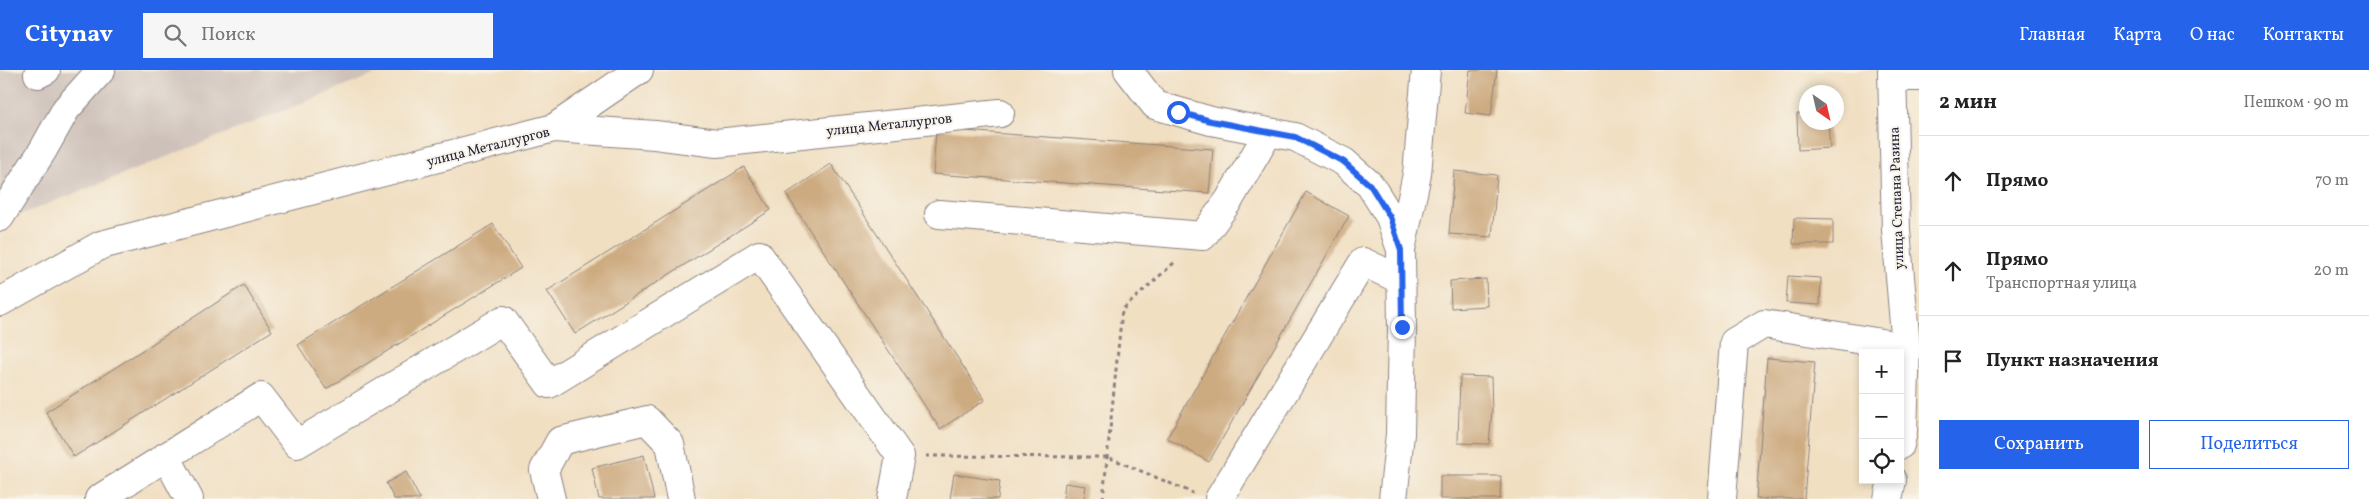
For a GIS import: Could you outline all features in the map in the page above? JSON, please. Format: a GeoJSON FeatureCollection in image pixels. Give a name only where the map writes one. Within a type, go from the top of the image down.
{"type":"FeatureCollection","features":[{"type":"Feature","properties":{"kind":"street"},"geometry":{"type":"LineString","coordinates":[[1,216],[44,150],[66,109],[101,70]]}},
{"type":"Feature","properties":{"kind":"street"},"geometry":{"type":"LineString","coordinates":[[554,128],[639,70]]}},
{"type":"Feature","properties":{"kind":"street"},"geometry":{"type":"LineString","coordinates":[[1393,499],[1400,434],[1401,250],[1417,174],[1426,70]]}},
{"type":"Feature","properties":{"kind":"street"},"geometry":{"type":"LineString","coordinates":[[1128,71],[1155,105],[1211,121],[1295,137],[1344,162],[1370,185],[1390,217],[1401,250]]}},
{"type":"Feature","properties":{"kind":"street"},"geometry":{"type":"LineString","coordinates":[[1892,74],[1919,77]]}},
{"type":"Feature","properties":{"kind":"street","name":"улица Степана Разина"},"geometry":{"type":"LineString","coordinates":[[1892,74],[1896,230],[1906,347],[1901,439]]}},
{"type":"Feature","properties":{"kind":"street","name":"улица Металлургов"},"geometry":{"type":"LineString","coordinates":[[0,302],[101,245],[554,128],[655,135],[718,143],[1000,112]]}},
{"type":"Feature","properties":{"kind":"street"},"geometry":{"type":"LineString","coordinates":[[939,214],[1203,236],[1229,200],[1268,133]]}},
{"type":"Feature","properties":{"kind":"street"},"geometry":{"type":"LineString","coordinates":[[99,499],[261,397],[297,444],[503,320],[549,384],[759,255],[900,456],[892,499]]}},
{"type":"Feature","properties":{"kind":"street"},"geometry":{"type":"LineString","coordinates":[[1208,497],[1363,262],[1402,280]]}},
{"type":"Feature","properties":{"kind":"street"},"geometry":{"type":"LineString","coordinates":[[1722,499],[1734,342],[1764,324],[1906,347],[1919,372]]}},
{"type":"Feature","properties":{"kind":"street"},"geometry":{"type":"LineString","coordinates":[[551,499],[544,470],[560,441],[647,420],[670,444],[681,499]]}},
{"type":"Feature","properties":{"kind":"street"},"geometry":{"type":"LineString","coordinates":[[166,456],[189,499]]}},
{"type":"Feature","properties":{"kind":"street"},"geometry":{"type":"LineString","coordinates":[[1888,499],[1891,484]]}},
{"type":"Feature","properties":{"kind":"path"},"geometry":{"type":"LineString","coordinates":[[1103,499],[1122,310],[1203,236]]}},
{"type":"Feature","properties":{"kind":"path"},"geometry":{"type":"LineString","coordinates":[[900,456],[1108,457],[1208,497]]}},
{"type":"Feature","properties":{"kind":"shaded area"},"geometry":{"type":"Polygon","coordinates":[[[0,70],[386,70],[0,223],[0,70]]]}},
{"type":"Feature","properties":{"kind":"building"},"geometry":{"type":"Polygon","coordinates":[[[1470,70],[1497,70],[1491,116],[1465,113],[1470,70]]]}},
{"type":"Feature","properties":{"kind":"building"},"geometry":{"type":"Polygon","coordinates":[[[1797,114],[1799,114],[1799,130],[1829,130],[1830,148],[1798,150],[1797,114]]]}},
{"type":"Feature","properties":{"kind":"building"},"geometry":{"type":"Polygon","coordinates":[[[936,129],[1213,149],[1209,193],[933,174],[936,129]]]}},
{"type":"Feature","properties":{"kind":"building"},"geometry":{"type":"Polygon","coordinates":[[[831,164],[985,400],[940,429],[786,194],[831,164]]]}},
{"type":"Feature","properties":{"kind":"building"},"geometry":{"type":"Polygon","coordinates":[[[744,167],[771,210],[575,334],[547,291],[744,167]]]}},
{"type":"Feature","properties":{"kind":"building"},"geometry":{"type":"Polygon","coordinates":[[[1454,171],[1497,175],[1492,237],[1449,234],[1454,171]]]}},
{"type":"Feature","properties":{"kind":"building"},"geometry":{"type":"Polygon","coordinates":[[[1306,192],[1349,216],[1209,462],[1167,438],[1306,192]]]}},
{"type":"Feature","properties":{"kind":"building"},"geometry":{"type":"Polygon","coordinates":[[[1794,218],[1833,219],[1833,244],[1793,244],[1794,218]]]}},
{"type":"Feature","properties":{"kind":"building"},"geometry":{"type":"Polygon","coordinates":[[[493,224],[521,268],[326,389],[298,345],[493,224]]]}},
{"type":"Feature","properties":{"kind":"building"},"geometry":{"type":"Polygon","coordinates":[[[1788,276],[1821,278],[1820,305],[1786,303],[1788,276]]]}},
{"type":"Feature","properties":{"kind":"building"},"geometry":{"type":"Polygon","coordinates":[[[1486,279],[1487,306],[1451,308],[1450,281],[1486,279]]]}},
{"type":"Feature","properties":{"kind":"building"},"geometry":{"type":"Polygon","coordinates":[[[244,285],[272,331],[74,457],[46,412],[244,285]]]}},
{"type":"Feature","properties":{"kind":"building"},"geometry":{"type":"Polygon","coordinates":[[[1767,358],[1815,362],[1804,499],[1756,499],[1767,358]]]}},
{"type":"Feature","properties":{"kind":"building"},"geometry":{"type":"Polygon","coordinates":[[[1460,376],[1491,377],[1492,411],[1489,444],[1458,443],[1460,376]]]}},
{"type":"Feature","properties":{"kind":"building"},"geometry":{"type":"Polygon","coordinates":[[[644,455],[654,499],[599,499],[592,468],[644,455]]]}},
{"type":"Feature","properties":{"kind":"building"},"geometry":{"type":"Polygon","coordinates":[[[406,472],[420,499],[394,499],[386,483],[406,472]]]}},
{"type":"Feature","properties":{"kind":"building"},"geometry":{"type":"Polygon","coordinates":[[[954,474],[1000,481],[998,499],[950,499],[954,474]]]}},
{"type":"Feature","properties":{"kind":"building"},"geometry":{"type":"Polygon","coordinates":[[[1440,476],[1501,476],[1500,499],[1440,499],[1440,476]]]}},
{"type":"Feature","properties":{"kind":"building"},"geometry":{"type":"Polygon","coordinates":[[[1065,483],[1086,486],[1084,499],[1063,499],[1065,483]]]}},
{"type":"Feature","properties":{"kind":"route"},"geometry":{"type":"LineString","coordinates":[[1178,112],[1211,121],[1295,137],[1344,162],[1370,185],[1390,217],[1401,250],[1402,327]]}}]}
